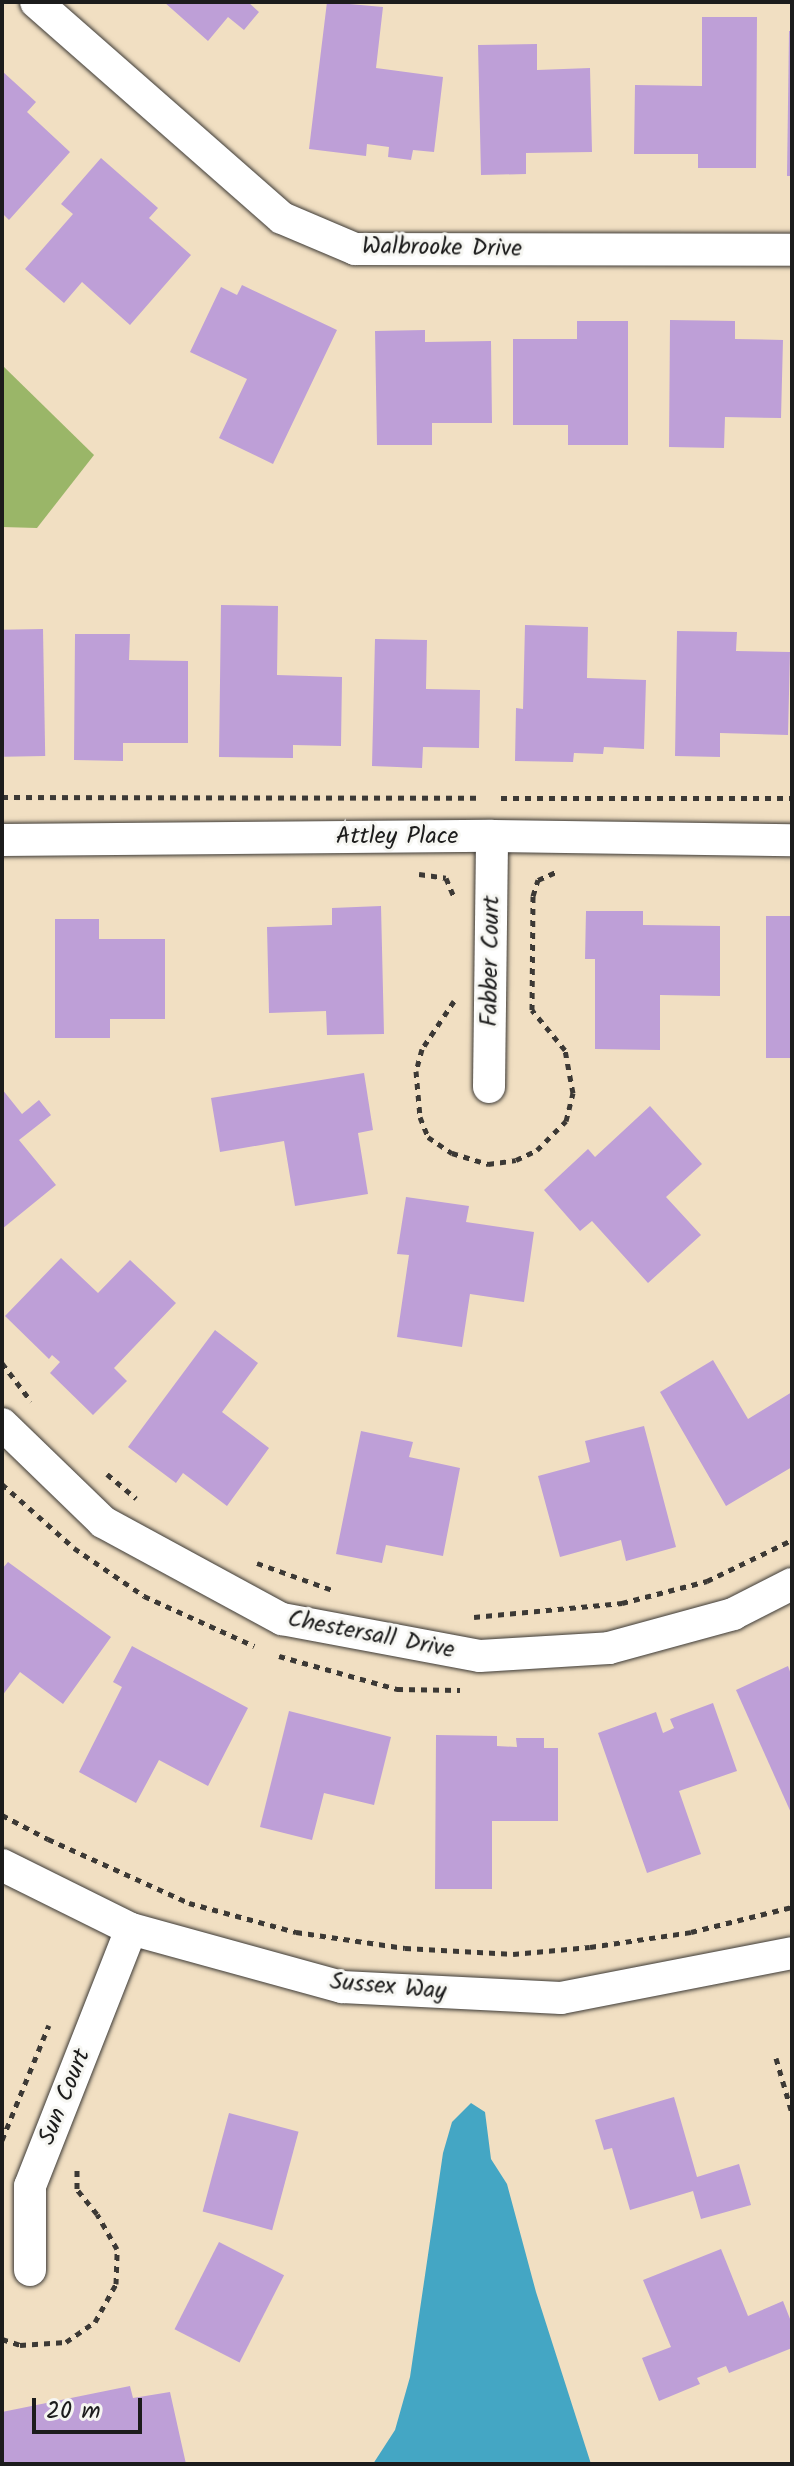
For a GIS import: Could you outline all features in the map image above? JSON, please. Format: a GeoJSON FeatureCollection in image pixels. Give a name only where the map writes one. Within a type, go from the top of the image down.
{"type":"FeatureCollection","features":[{"type":"Feature","properties":{"kind":"street","name":"Walbrooke Drive"},"geometry":{"type":"LineString","coordinates":[[36,2],[282,218],[355,249],[792,250]]}},
{"type":"Feature","properties":{"kind":"street","name":"Attley Place"},"geometry":{"type":"LineString","coordinates":[[2,840],[492,836],[792,840]]}},
{"type":"Feature","properties":{"kind":"street","name":"Fabber Court"},"geometry":{"type":"LineString","coordinates":[[489,1087],[492,836]]}},
{"type":"Feature","properties":{"kind":"street","name":"Chestersall Drive"},"geometry":{"type":"LineString","coordinates":[[2,1424],[103,1522],[282,1619],[492,1656],[609,1648],[733,1614],[792,1584]]}},
{"type":"Feature","properties":{"kind":"street","name":"Sussex Way"},"geometry":{"type":"LineString","coordinates":[[2,1865],[131,1929],[342,1987],[561,1998],[790,1962]]}},
{"type":"Feature","properties":{"kind":"street","name":"Sun Court"},"geometry":{"type":"LineString","coordinates":[[30,2270],[30,2186],[131,1929]]}},
{"type":"Feature","properties":{"kind":"path"},"geometry":{"type":"LineString","coordinates":[[2,797],[792,798]]}},
{"type":"Feature","properties":{"kind":"path"},"geometry":{"type":"LineString","coordinates":[[408,872],[446,878],[455,897],[455,912]]}},
{"type":"Feature","properties":{"kind":"path"},"geometry":{"type":"LineString","coordinates":[[454,987],[454,1002],[422,1049],[416,1071],[420,1117],[428,1137],[452,1153],[488,1164],[516,1160],[537,1150],[566,1121],[573,1093],[565,1050],[532,1010],[533,896],[538,880],[555,872],[570,872]]}},
{"type":"Feature","properties":{"kind":"path"},"geometry":{"type":"LineString","coordinates":[[2,1363],[38,1411]]}},
{"type":"Feature","properties":{"kind":"path"},"geometry":{"type":"LineString","coordinates":[[103,1470],[149,1506]]}},
{"type":"Feature","properties":{"kind":"path"},"geometry":{"type":"LineString","coordinates":[[462,1615],[478,1617],[622,1603],[707,1581],[792,1540]]}},
{"type":"Feature","properties":{"kind":"path"},"geometry":{"type":"LineString","coordinates":[[245,1559],[339,1593]]}},
{"type":"Feature","properties":{"kind":"path"},"geometry":{"type":"LineString","coordinates":[[2,1815],[189,1903],[296,1932],[405,1948],[513,1954],[590,1947],[691,1932],[792,1907]]}},
{"type":"Feature","properties":{"kind":"path"},"geometry":{"type":"LineString","coordinates":[[2,2140],[49,2025]]}},
{"type":"Feature","properties":{"kind":"path"},"geometry":{"type":"LineString","coordinates":[[776,2058],[792,2113]]}},
{"type":"Feature","properties":{"kind":"path"},"geometry":{"type":"LineString","coordinates":[[2,2339],[20,2345],[66,2342],[95,2322],[116,2284],[117,2249],[97,2214],[77,2189],[79,2156]]}},
{"type":"Feature","properties":{"kind":"green space"},"geometry":{"type":"Polygon","coordinates":[[[2,365],[94,455],[37,528],[2,527],[2,365]]]}},
{"type":"Feature","properties":{"kind":"water"},"geometry":{"type":"Polygon","coordinates":[[[471,2103],[485,2112],[491,2159],[507,2184],[536,2292],[591,2464],[373,2464],[395,2430],[410,2377],[443,2153],[452,2122],[471,2103]]]}},
{"type":"Feature","properties":{"kind":"building"},"geometry":{"type":"Polygon","coordinates":[[[164,2],[248,2],[259,12],[244,30],[228,17],[208,41],[164,2]]]}},
{"type":"Feature","properties":{"kind":"building"},"geometry":{"type":"Polygon","coordinates":[[[327,2],[383,7],[376,68],[443,77],[434,152],[413,150],[411,160],[388,157],[389,147],[367,144],[366,156],[309,149],[327,2]]]}},
{"type":"Feature","properties":{"kind":"building"},"geometry":{"type":"Polygon","coordinates":[[[702,17],[757,17],[756,168],[698,168],[698,154],[634,154],[635,85],[702,86],[702,17]]]}},
{"type":"Feature","properties":{"kind":"building"},"geometry":{"type":"Polygon","coordinates":[[[789,31],[792,31],[792,176],[787,176],[789,31]]]}},
{"type":"Feature","properties":{"kind":"building"},"geometry":{"type":"Polygon","coordinates":[[[537,44],[537,70],[590,68],[592,152],[526,153],[526,174],[481,175],[478,45],[537,44]]]}},
{"type":"Feature","properties":{"kind":"building"},"geometry":{"type":"Polygon","coordinates":[[[2,71],[36,102],[27,112],[70,152],[9,220],[2,213],[2,71]]]}},
{"type":"Feature","properties":{"kind":"building"},"geometry":{"type":"Polygon","coordinates":[[[101,158],[158,208],[149,218],[191,255],[130,325],[82,282],[64,303],[25,269],[73,214],[61,204],[101,158]]]}},
{"type":"Feature","properties":{"kind":"building"},"geometry":{"type":"Polygon","coordinates":[[[242,285],[337,330],[273,464],[219,438],[247,379],[190,352],[221,287],[237,295],[242,285]]]}},
{"type":"Feature","properties":{"kind":"building"},"geometry":{"type":"Polygon","coordinates":[[[670,320],[735,321],[735,339],[783,340],[781,418],[725,417],[724,448],[669,447],[670,320]]]}},
{"type":"Feature","properties":{"kind":"building"},"geometry":{"type":"Polygon","coordinates":[[[577,321],[628,321],[628,445],[568,445],[568,425],[513,425],[513,339],[577,339],[577,321]]]}},
{"type":"Feature","properties":{"kind":"building"},"geometry":{"type":"Polygon","coordinates":[[[425,330],[425,342],[491,341],[492,423],[432,423],[432,445],[377,445],[375,331],[425,330]]]}},
{"type":"Feature","properties":{"kind":"building"},"geometry":{"type":"Polygon","coordinates":[[[221,605],[278,606],[277,675],[342,677],[341,746],[293,745],[293,758],[219,757],[221,605]]]}},
{"type":"Feature","properties":{"kind":"building"},"geometry":{"type":"Polygon","coordinates":[[[525,625],[588,627],[587,678],[646,680],[644,749],[604,747],[603,754],[574,753],[573,762],[515,761],[516,708],[523,709],[525,625]]]}},
{"type":"Feature","properties":{"kind":"building"},"geometry":{"type":"Polygon","coordinates":[[[43,629],[45,756],[4,757],[2,630],[43,629]]]}},
{"type":"Feature","properties":{"kind":"building"},"geometry":{"type":"Polygon","coordinates":[[[677,631],[737,632],[736,651],[790,652],[788,735],[720,733],[720,757],[675,756],[677,631]]]}},
{"type":"Feature","properties":{"kind":"building"},"geometry":{"type":"Polygon","coordinates":[[[75,634],[130,634],[129,660],[188,661],[188,743],[123,743],[123,761],[74,760],[75,634]]]}},
{"type":"Feature","properties":{"kind":"building"},"geometry":{"type":"Polygon","coordinates":[[[375,639],[427,640],[426,689],[480,690],[479,748],[423,747],[422,768],[372,766],[375,639]]]}},
{"type":"Feature","properties":{"kind":"building"},"geometry":{"type":"Polygon","coordinates":[[[381,906],[384,1034],[327,1035],[326,1011],[269,1013],[267,927],[332,925],[332,908],[381,906]]]}},
{"type":"Feature","properties":{"kind":"building"},"geometry":{"type":"Polygon","coordinates":[[[586,911],[643,911],[643,925],[720,926],[720,996],[660,995],[660,1050],[595,1049],[595,959],[585,959],[586,911]]]}},
{"type":"Feature","properties":{"kind":"building"},"geometry":{"type":"Polygon","coordinates":[[[766,916],[792,916],[792,1058],[766,1058],[766,916]]]}},
{"type":"Feature","properties":{"kind":"building"},"geometry":{"type":"Polygon","coordinates":[[[55,919],[99,919],[99,939],[165,939],[165,1019],[110,1019],[110,1038],[55,1038],[55,919]]]}},
{"type":"Feature","properties":{"kind":"building"},"geometry":{"type":"Polygon","coordinates":[[[364,1073],[373,1130],[358,1133],[368,1194],[295,1206],[284,1141],[220,1152],[211,1098],[364,1073]]]}},
{"type":"Feature","properties":{"kind":"building"},"geometry":{"type":"Polygon","coordinates":[[[2,1089],[22,1114],[39,1100],[51,1115],[19,1140],[56,1185],[2,1229],[2,1089]]]}},
{"type":"Feature","properties":{"kind":"building"},"geometry":{"type":"Polygon","coordinates":[[[650,1106],[702,1164],[666,1197],[701,1235],[648,1283],[592,1221],[580,1231],[544,1190],[588,1149],[595,1157],[650,1106]]]}},
{"type":"Feature","properties":{"kind":"building"},"geometry":{"type":"Polygon","coordinates":[[[406,1197],[469,1206],[466,1222],[534,1232],[524,1302],[470,1294],[462,1347],[397,1337],[409,1255],[397,1254],[406,1197]]]}},
{"type":"Feature","properties":{"kind":"building"},"geometry":{"type":"Polygon","coordinates":[[[61,1258],[98,1293],[130,1260],[176,1303],[114,1368],[127,1381],[93,1415],[50,1373],[60,1362],[52,1355],[49,1359],[5,1316],[61,1258]]]}},
{"type":"Feature","properties":{"kind":"building"},"geometry":{"type":"Polygon","coordinates":[[[215,1330],[258,1363],[222,1412],[269,1448],[227,1506],[183,1473],[176,1483],[128,1447],[215,1330]]]}},
{"type":"Feature","properties":{"kind":"building"},"geometry":{"type":"Polygon","coordinates":[[[713,1360],[748,1419],[792,1392],[792,1467],[726,1506],[660,1392],[713,1360]]]}},
{"type":"Feature","properties":{"kind":"building"},"geometry":{"type":"Polygon","coordinates":[[[644,1426],[676,1547],[626,1561],[621,1540],[560,1557],[538,1476],[590,1462],[585,1441],[644,1426]]]}},
{"type":"Feature","properties":{"kind":"building"},"geometry":{"type":"Polygon","coordinates":[[[361,1431],[413,1442],[409,1457],[460,1468],[443,1556],[386,1545],[382,1563],[336,1554],[361,1431]]]}},
{"type":"Feature","properties":{"kind":"building"},"geometry":{"type":"Polygon","coordinates":[[[8,1562],[111,1637],[63,1704],[20,1672],[2,1696],[2,1569],[8,1562]]]}},
{"type":"Feature","properties":{"kind":"building"},"geometry":{"type":"Polygon","coordinates":[[[132,1646],[248,1708],[208,1786],[159,1760],[136,1803],[79,1772],[122,1687],[113,1682],[132,1646]]]}},
{"type":"Feature","properties":{"kind":"building"},"geometry":{"type":"Polygon","coordinates":[[[788,1666],[792,1677],[792,1815],[736,1690],[788,1666]]]}},
{"type":"Feature","properties":{"kind":"building"},"geometry":{"type":"Polygon","coordinates":[[[713,1703],[737,1771],[679,1791],[701,1854],[647,1873],[598,1733],[656,1712],[663,1733],[674,1728],[670,1719],[713,1703]]]}},
{"type":"Feature","properties":{"kind":"building"},"geometry":{"type":"Polygon","coordinates":[[[289,1711],[391,1737],[374,1805],[324,1793],[312,1840],[260,1827],[289,1711]]]}},
{"type":"Feature","properties":{"kind":"building"},"geometry":{"type":"Polygon","coordinates":[[[436,1735],[497,1736],[497,1746],[517,1747],[516,1738],[544,1738],[544,1748],[558,1748],[558,1821],[492,1821],[492,1889],[435,1889],[436,1735]]]}},
{"type":"Feature","properties":{"kind":"building"},"geometry":{"type":"Polygon","coordinates":[[[674,2097],[697,2177],[739,2164],[751,2205],[701,2219],[693,2191],[630,2210],[612,2148],[604,2150],[595,2120],[674,2097]]]}},
{"type":"Feature","properties":{"kind":"building"},"geometry":{"type":"Polygon","coordinates":[[[229,2113],[299,2132],[272,2230],[203,2212],[229,2113]]]}},
{"type":"Feature","properties":{"kind":"building"},"geometry":{"type":"Polygon","coordinates":[[[219,2242],[284,2275],[240,2362],[175,2329],[219,2242]]]}},
{"type":"Feature","properties":{"kind":"building"},"geometry":{"type":"Polygon","coordinates":[[[721,2249],[748,2316],[783,2301],[792,2324],[792,2348],[729,2373],[726,2366],[697,2378],[700,2384],[659,2401],[642,2358],[671,2347],[643,2280],[721,2249]]]}},
{"type":"Feature","properties":{"kind":"building"},"geometry":{"type":"Polygon","coordinates":[[[130,2386],[133,2398],[170,2392],[186,2464],[2,2464],[2,2412],[130,2386]]]}}]}
